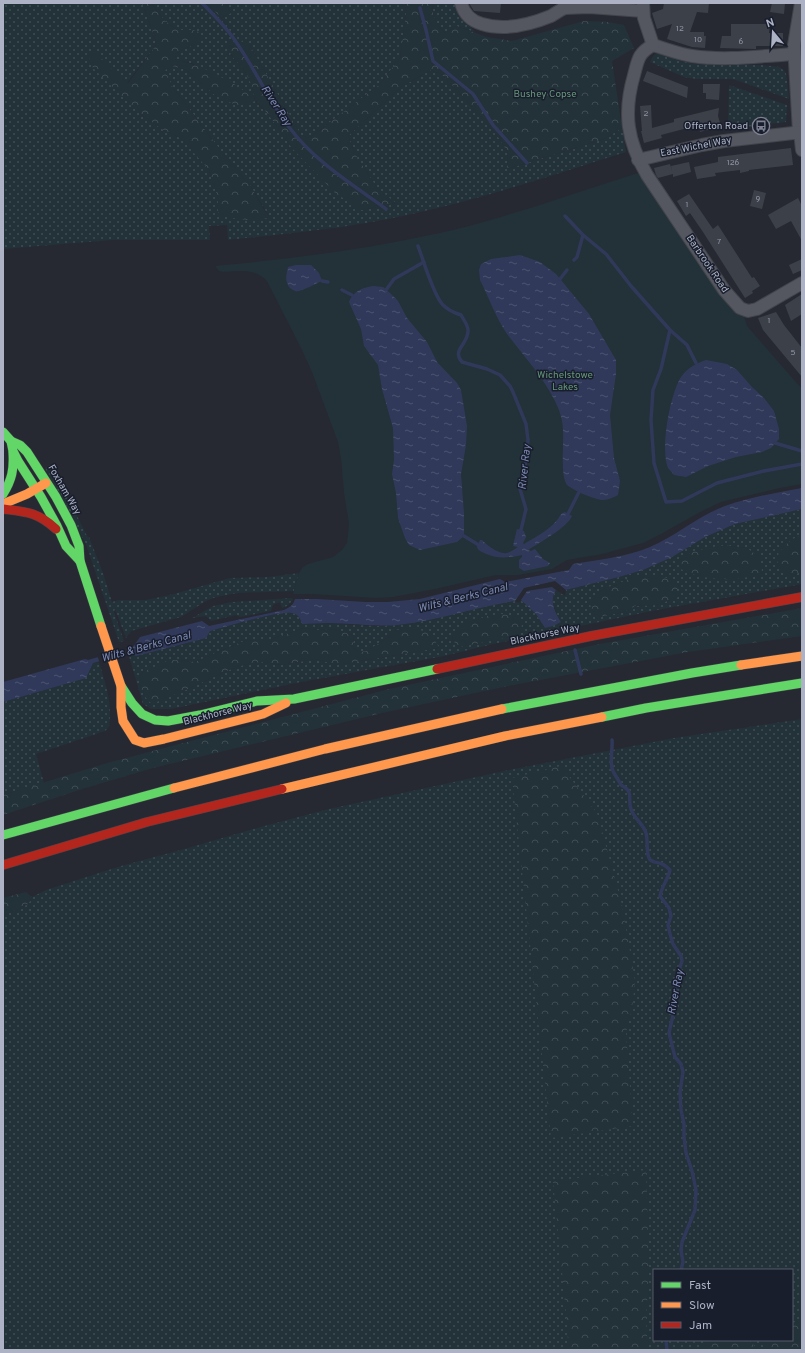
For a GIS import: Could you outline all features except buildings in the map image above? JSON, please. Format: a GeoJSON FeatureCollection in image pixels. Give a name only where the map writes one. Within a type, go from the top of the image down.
{"type":"FeatureCollection","features":[{"type":"Feature","properties":{"kind":"main road","name":"Foxham Way"},"geometry":{"type":"LineString","coordinates":[[3,432],[11,441],[20,445],[27,452],[47,482],[74,530],[79,546],[80,561],[121,686],[123,721],[127,731],[132,737],[144,743]]}},
{"type":"Feature","properties":{"kind":"main road","name":"Foxham Way"},"geometry":{"type":"LineString","coordinates":[[11,441],[13,451],[54,520],[66,546],[80,561]]}},
{"type":"Feature","properties":{"kind":"main road"},"geometry":{"type":"LineString","coordinates":[[3,494],[12,478],[14,467],[13,451]]}},
{"type":"Feature","properties":{"kind":"main road"},"geometry":{"type":"LineString","coordinates":[[3,504],[27,494],[47,482]]}},
{"type":"Feature","properties":{"kind":"main road"},"geometry":{"type":"LineString","coordinates":[[3,509],[35,514],[43,517],[61,535]]}},
{"type":"Feature","properties":{"kind":"main road","name":"Blackhorse Way"},"geometry":{"type":"LineString","coordinates":[[159,721],[193,717],[258,701],[294,699],[591,636],[802,597]]}},
{"type":"Feature","properties":{"kind":"main road"},"geometry":{"type":"LineString","coordinates":[[3,835],[145,795],[325,749],[492,711],[692,673],[802,656]]}},
{"type":"Feature","properties":{"kind":"main road"},"geometry":{"type":"LineString","coordinates":[[3,865],[147,822],[320,779],[505,736],[646,708],[802,683]]}},
{"type":"Feature","properties":{"kind":"main road","name":"Foxham Way"},"geometry":{"type":"LineString","coordinates":[[121,686],[142,714],[150,720],[159,721]]}},
{"type":"Feature","properties":{"kind":"main road","name":"Blackhorse Way"},"geometry":{"type":"LineString","coordinates":[[144,743],[263,714],[294,699]]}},
{"type":"Feature","properties":{"kind":"street"},"geometry":{"type":"LineString","coordinates":[[461,3],[464,12],[468,17],[477,22],[500,28],[512,28],[545,18],[564,6],[643,7],[653,45]]}},
{"type":"Feature","properties":{"kind":"street"},"geometry":{"type":"LineString","coordinates":[[801,3],[795,34],[794,54],[802,150]]}},
{"type":"Feature","properties":{"kind":"street"},"geometry":{"type":"LineString","coordinates":[[638,160],[629,127],[628,102],[639,57],[645,49],[653,45],[692,56],[712,58],[747,58],[794,54]]}},
{"type":"Feature","properties":{"kind":"street","name":"East Wichel Way"},"geometry":{"type":"LineString","coordinates":[[638,160],[717,142],[800,132]]}},
{"type":"Feature","properties":{"kind":"street","name":"Barbrook Road"},"geometry":{"type":"LineString","coordinates":[[638,160],[724,290],[740,308],[748,311],[757,309],[802,283]]}},
{"type":"Feature","properties":{"kind":"green space"},"geometry":{"type":"Polygon","coordinates":[[[3,3],[142,3],[157,44],[127,83],[122,79],[139,113],[162,129],[182,139],[209,170],[218,198],[218,215],[270,218],[250,185],[221,151],[172,86],[165,70],[172,66],[187,70],[216,96],[194,64],[175,59],[175,54],[199,42],[193,30],[177,30],[164,20],[151,3],[208,3],[221,18],[231,13],[225,3],[405,3],[406,14],[400,58],[379,85],[309,138],[301,135],[249,44],[230,54],[242,67],[251,82],[255,101],[268,114],[292,148],[362,210],[395,203],[377,188],[355,154],[348,136],[401,87],[431,70],[442,75],[457,90],[499,138],[508,153],[507,169],[604,139],[622,128],[626,152],[465,201],[399,217],[349,226],[228,240],[227,225],[209,226],[210,240],[112,240],[3,249],[3,3]]]}},
{"type":"Feature","properties":{"kind":"green space","name":"Bushey Copse"},"geometry":{"type":"Polygon","coordinates":[[[142,3],[151,3],[164,20],[177,30],[193,30],[201,33],[199,42],[175,54],[175,59],[218,75],[237,86],[255,100],[249,79],[242,67],[231,55],[228,45],[239,39],[249,44],[301,135],[309,138],[379,85],[400,58],[406,14],[405,3],[432,3],[435,20],[445,33],[456,26],[487,37],[512,41],[584,21],[608,22],[624,25],[634,48],[612,61],[622,128],[604,139],[507,169],[508,153],[499,138],[442,75],[431,70],[401,87],[348,136],[355,154],[377,188],[396,203],[362,210],[335,193],[292,148],[268,114],[256,101],[238,106],[216,96],[187,70],[172,66],[165,70],[172,86],[221,151],[250,185],[270,218],[247,220],[218,216],[218,198],[209,170],[182,139],[162,129],[139,113],[93,68],[88,55],[95,52],[128,83],[157,44],[142,3]]]}},
{"type":"Feature","properties":{"kind":"green space"},"geometry":{"type":"Polygon","coordinates":[[[208,3],[225,3],[231,13],[221,18],[208,3]]]}},
{"type":"Feature","properties":{"kind":"green space"},"geometry":{"type":"Polygon","coordinates":[[[432,3],[454,3],[457,5],[464,20],[475,32],[456,26],[445,33],[435,20],[432,3]]]}},
{"type":"Feature","properties":{"kind":"green space"},"geometry":{"type":"Polygon","coordinates":[[[656,54],[695,64],[761,65],[780,67],[786,73],[789,99],[733,79],[696,79],[684,77],[650,62],[656,54]]]}},
{"type":"Feature","properties":{"kind":"green space"},"geometry":{"type":"Polygon","coordinates":[[[729,85],[787,105],[786,122],[728,129],[729,85]]]}},
{"type":"Feature","properties":{"kind":"green space","name":"Wichelstowe Lakes"},"geometry":{"type":"Polygon","coordinates":[[[638,173],[718,288],[738,313],[744,316],[747,326],[802,389],[802,484],[721,502],[643,543],[602,554],[567,560],[552,569],[518,575],[496,575],[393,597],[376,598],[293,594],[299,573],[303,567],[308,564],[333,557],[342,550],[347,543],[349,524],[338,442],[312,372],[267,281],[252,272],[223,272],[219,271],[215,266],[380,245],[435,234],[512,214],[638,173]]]}},
{"type":"Feature","properties":{"kind":"green space"},"geometry":{"type":"Polygon","coordinates":[[[50,465],[65,489],[65,492],[87,536],[89,537],[112,602],[119,600],[146,600],[174,594],[230,578],[269,577],[299,573],[294,591],[237,593],[216,597],[206,601],[181,617],[131,631],[126,638],[115,609],[114,612],[124,641],[119,642],[86,544],[45,468],[50,465]]]}},
{"type":"Feature","properties":{"kind":"green space"},"geometry":{"type":"Polygon","coordinates":[[[802,509],[802,535],[795,538],[795,575],[802,570],[802,584],[657,610],[493,644],[444,656],[301,682],[171,709],[151,709],[143,704],[128,653],[206,638],[209,631],[265,616],[286,613],[296,614],[303,624],[327,623],[375,626],[398,625],[429,620],[495,604],[515,601],[519,603],[521,600],[536,614],[545,628],[561,622],[553,602],[556,590],[565,596],[566,590],[643,570],[705,537],[735,524],[802,509]],[[723,545],[760,557],[746,548],[723,545]],[[632,577],[616,585],[605,588],[596,594],[599,617],[623,612],[635,606],[656,605],[678,597],[632,577]],[[463,625],[456,631],[452,638],[460,647],[463,625]],[[304,628],[271,639],[250,639],[195,662],[177,660],[143,672],[139,679],[140,687],[181,692],[229,670],[249,663],[265,662],[280,665],[316,659],[333,664],[343,664],[439,647],[396,630],[390,636],[367,651],[358,652],[354,648],[353,636],[334,629],[317,630],[304,628]]]}},
{"type":"Feature","properties":{"kind":"green space"},"geometry":{"type":"Polygon","coordinates":[[[802,535],[802,570],[795,575],[784,575],[779,567],[776,557],[787,543],[802,535]]]}},
{"type":"Feature","properties":{"kind":"green space"},"geometry":{"type":"Polygon","coordinates":[[[723,545],[746,548],[760,557],[762,570],[760,575],[737,579],[716,579],[693,574],[679,567],[678,560],[688,554],[723,545]]]}},
{"type":"Feature","properties":{"kind":"green space"},"geometry":{"type":"Polygon","coordinates":[[[648,575],[664,577],[672,581],[678,589],[680,595],[656,605],[635,606],[624,612],[599,617],[593,612],[589,602],[596,594],[605,588],[616,585],[632,577],[648,575]]]}},
{"type":"Feature","properties":{"kind":"green space"},"geometry":{"type":"Polygon","coordinates":[[[292,598],[293,600],[287,606],[282,608],[280,602],[273,605],[271,611],[240,617],[236,615],[211,621],[206,616],[192,618],[213,606],[232,602],[292,598]]]}},
{"type":"Feature","properties":{"kind":"green space"},"geometry":{"type":"Polygon","coordinates":[[[802,608],[802,636],[688,652],[503,687],[382,713],[153,768],[3,815],[3,795],[107,763],[389,689],[600,644],[802,608]]]}},
{"type":"Feature","properties":{"kind":"green space"},"geometry":{"type":"Polygon","coordinates":[[[502,614],[513,616],[521,621],[522,629],[516,636],[460,647],[452,638],[455,632],[466,623],[480,617],[502,614]]]}},
{"type":"Feature","properties":{"kind":"green space"},"geometry":{"type":"Polygon","coordinates":[[[304,628],[317,630],[334,629],[353,636],[354,648],[358,652],[367,651],[390,636],[396,630],[413,628],[430,633],[439,647],[343,664],[333,664],[316,659],[280,665],[265,662],[249,663],[229,670],[152,704],[141,689],[139,679],[143,672],[169,660],[195,662],[250,639],[271,639],[304,628]]]}},
{"type":"Feature","properties":{"kind":"green space"},"geometry":{"type":"Polygon","coordinates":[[[99,662],[109,702],[109,727],[105,731],[36,754],[44,783],[3,795],[3,702],[85,678],[93,663],[99,662]]]}},
{"type":"Feature","properties":{"kind":"green space"},"geometry":{"type":"Polygon","coordinates":[[[802,719],[802,1350],[3,1350],[3,916],[28,904],[32,897],[46,890],[121,866],[329,809],[509,770],[674,738],[802,719]]]}},
{"type":"Feature","properties":{"kind":"green space"},"geometry":{"type":"Polygon","coordinates":[[[561,766],[597,813],[622,905],[635,981],[632,1009],[626,1032],[633,1126],[551,1138],[512,778],[561,766]]]}},
{"type":"Feature","properties":{"kind":"green space"},"geometry":{"type":"Polygon","coordinates":[[[26,892],[32,897],[28,904],[3,916],[3,898],[26,892]]]}},
{"type":"Feature","properties":{"kind":"green space"},"geometry":{"type":"Polygon","coordinates":[[[646,1170],[649,1268],[646,1320],[648,1350],[567,1350],[568,1333],[553,1181],[646,1170]]]}},
{"type":"Feature","properties":{"kind":"green space"},"geometry":{"type":"Polygon","coordinates":[[[793,1322],[802,1323],[802,1350],[767,1350],[759,1341],[793,1341],[793,1322]]]}},
{"type":"Feature","properties":{"kind":"green space"},"geometry":{"type":"Polygon","coordinates":[[[705,1341],[750,1341],[758,1350],[698,1350],[705,1341]]]}},
{"type":"Feature","properties":{"kind":"water"},"geometry":{"type":"Polygon","coordinates":[[[520,255],[540,262],[556,274],[589,314],[616,360],[616,374],[610,415],[614,458],[620,481],[618,495],[607,500],[595,498],[579,492],[567,485],[564,474],[563,428],[559,410],[549,390],[503,328],[480,280],[479,270],[481,264],[491,259],[520,255]]]}},
{"type":"Feature","properties":{"kind":"water"},"geometry":{"type":"Polygon","coordinates":[[[296,265],[311,265],[319,273],[322,281],[299,291],[293,290],[290,288],[286,280],[288,267],[296,265]]]}},
{"type":"Feature","properties":{"kind":"water"},"geometry":{"type":"Polygon","coordinates":[[[373,286],[383,287],[398,301],[407,318],[427,342],[437,362],[457,383],[461,390],[467,426],[466,445],[461,474],[464,536],[457,542],[420,550],[409,545],[398,518],[396,493],[392,474],[394,460],[393,428],[382,389],[378,365],[364,346],[361,329],[349,302],[353,295],[358,291],[373,286]]]}},
{"type":"Feature","properties":{"kind":"water"},"geometry":{"type":"Polygon","coordinates":[[[706,360],[727,364],[737,370],[764,398],[774,411],[779,429],[779,439],[771,448],[762,452],[736,457],[708,466],[686,477],[674,475],[668,468],[665,448],[667,422],[673,396],[683,374],[692,366],[706,360]]]}},
{"type":"Feature","properties":{"kind":"water","name":"Wilts & Berks Canal"},"geometry":{"type":"Polygon","coordinates":[[[802,488],[802,509],[735,524],[705,537],[672,557],[643,570],[619,577],[566,590],[555,581],[524,588],[515,601],[398,625],[380,626],[327,623],[302,624],[299,617],[292,613],[265,616],[210,631],[206,638],[136,656],[130,653],[93,663],[86,678],[3,702],[3,682],[133,647],[140,637],[202,621],[209,626],[284,610],[291,606],[295,599],[388,602],[420,599],[500,579],[505,582],[569,570],[573,564],[622,556],[650,547],[715,510],[725,506],[753,498],[802,488]]]}},
{"type":"Feature","properties":{"kind":"water"},"geometry":{"type":"Polygon","coordinates":[[[565,512],[572,516],[565,525],[528,550],[531,551],[535,549],[543,559],[550,563],[548,566],[524,571],[519,568],[519,560],[522,555],[498,557],[481,552],[477,547],[480,540],[482,540],[500,553],[508,553],[518,547],[513,546],[517,529],[524,531],[526,537],[523,543],[524,544],[550,528],[561,514],[565,512]]]}},
{"type":"Feature","properties":{"kind":"water"},"geometry":{"type":"Polygon","coordinates":[[[552,587],[556,590],[553,602],[561,622],[545,628],[536,614],[521,600],[527,591],[552,587]]]}},
{"type":"Feature","properties":{"kind":"pier"},"geometry":{"type":"Polygon","coordinates":[[[126,647],[128,655],[100,663],[97,655],[126,647]]]}},
{"type":"Feature","properties":{"kind":"waterway","name":"River Ray"},"geometry":{"type":"LineString","coordinates":[[202,3],[234,39],[281,116],[299,139],[310,151],[334,171],[386,209]]}},
{"type":"Feature","properties":{"kind":"waterway"},"geometry":{"type":"LineString","coordinates":[[420,8],[433,61],[473,94],[493,125],[527,163]]}},
{"type":"Feature","properties":{"kind":"waterway"},"geometry":{"type":"LineString","coordinates":[[565,216],[583,235],[606,254],[631,286],[670,330],[687,345],[696,363]]}},
{"type":"Feature","properties":{"kind":"waterway"},"geometry":{"type":"LineString","coordinates":[[574,260],[577,257],[583,235]]}},
{"type":"Feature","properties":{"kind":"waterway","name":"River Ray"},"geometry":{"type":"LineString","coordinates":[[418,246],[438,298],[446,308],[461,315],[467,326],[468,335],[459,350],[459,358],[462,362],[487,369],[500,375],[510,386],[526,424],[528,440],[525,466],[520,489],[526,509],[520,534]]}},
{"type":"Feature","properties":{"kind":"waterway"},"geometry":{"type":"LineString","coordinates":[[386,290],[394,279],[424,262]]}},
{"type":"Feature","properties":{"kind":"waterway"},"geometry":{"type":"LineString","coordinates":[[560,279],[567,270]]}},
{"type":"Feature","properties":{"kind":"waterway"},"geometry":{"type":"LineString","coordinates":[[322,281],[328,282]]}},
{"type":"Feature","properties":{"kind":"waterway"},"geometry":{"type":"LineString","coordinates":[[342,290],[352,295]]}},
{"type":"Feature","properties":{"kind":"waterway"},"geometry":{"type":"LineString","coordinates":[[670,330],[661,369],[653,390],[651,420],[654,463],[666,502],[682,501],[717,483],[764,471],[802,464]]}},
{"type":"Feature","properties":{"kind":"waterway"},"geometry":{"type":"LineString","coordinates":[[775,443],[802,451]]}},
{"type":"Feature","properties":{"kind":"waterway"},"geometry":{"type":"LineString","coordinates":[[566,518],[579,492]]}},
{"type":"Feature","properties":{"kind":"waterway"},"geometry":{"type":"LineString","coordinates":[[464,536],[482,547]]}},
{"type":"Feature","properties":{"kind":"waterway","name":"River Ray"},"geometry":{"type":"LineString","coordinates":[[575,650],[581,674]]}},
{"type":"Feature","properties":{"kind":"waterway","name":"River Ray"},"geometry":{"type":"LineString","coordinates":[[612,740],[612,768],[621,785],[628,790],[632,812],[645,830],[649,858],[653,862],[660,863],[670,870],[660,896],[669,908],[671,916],[668,925],[670,934],[673,944],[681,956],[682,961],[676,980],[673,1015],[669,1033],[675,1057],[681,1064],[683,1072],[680,1092],[681,1110],[684,1124],[686,1153],[696,1190],[695,1210],[682,1242],[681,1250],[683,1262],[681,1269]]}},
{"type":"Feature","properties":{"kind":"waterway","name":"River Ray"},"geometry":{"type":"LineString","coordinates":[[666,1341],[667,1350]]}},
{"type":"Feature","properties":{"kind":"traffic: fast"},"geometry":{"type":"LineString","coordinates":[[3,432],[11,441],[20,445],[27,452],[56,497],[71,525],[79,546],[80,561],[101,626]]}},
{"type":"Feature","properties":{"kind":"traffic: fast"},"geometry":{"type":"LineString","coordinates":[[11,441],[13,451],[18,461],[41,497],[66,546],[80,561]]}},
{"type":"Feature","properties":{"kind":"traffic: fast"},"geometry":{"type":"LineString","coordinates":[[3,494],[12,474],[13,453]]}},
{"type":"Feature","properties":{"kind":"traffic: fast"},"geometry":{"type":"LineString","coordinates":[[502,709],[741,665]]}},
{"type":"Feature","properties":{"kind":"traffic: fast"},"geometry":{"type":"LineString","coordinates":[[121,686],[132,703],[142,714],[155,720],[168,721],[257,701],[294,699],[437,669]]}},
{"type":"Feature","properties":{"kind":"traffic: fast"},"geometry":{"type":"LineString","coordinates":[[602,717],[646,708],[802,683]]}},
{"type":"Feature","properties":{"kind":"traffic: fast"},"geometry":{"type":"LineString","coordinates":[[3,835],[174,788]]}},
{"type":"Feature","properties":{"kind":"traffic: slow"},"geometry":{"type":"LineString","coordinates":[[3,504],[27,494],[46,483]]}},
{"type":"Feature","properties":{"kind":"traffic: slow"},"geometry":{"type":"LineString","coordinates":[[101,626],[121,686],[123,721],[135,740],[144,743],[164,739],[263,714],[286,703]]}},
{"type":"Feature","properties":{"kind":"traffic: slow"},"geometry":{"type":"LineString","coordinates":[[741,665],[802,656]]}},
{"type":"Feature","properties":{"kind":"traffic: slow"},"geometry":{"type":"LineString","coordinates":[[174,788],[325,749],[502,709]]}},
{"type":"Feature","properties":{"kind":"traffic: slow"},"geometry":{"type":"LineString","coordinates":[[282,789],[505,736],[602,717]]}},
{"type":"Feature","properties":{"kind":"traffic: jam"},"geometry":{"type":"LineString","coordinates":[[3,509],[19,511],[37,516],[56,529]]}},
{"type":"Feature","properties":{"kind":"traffic: jam"},"geometry":{"type":"LineString","coordinates":[[437,669],[591,636],[802,597]]}},
{"type":"Feature","properties":{"kind":"traffic: jam"},"geometry":{"type":"LineString","coordinates":[[3,865],[147,822],[282,789]]}},
{"type":"Feature","properties":{"kind":"place","name":"Offerton Road"},"geometry":{"type":"Point","coordinates":[761,126]}}]}
